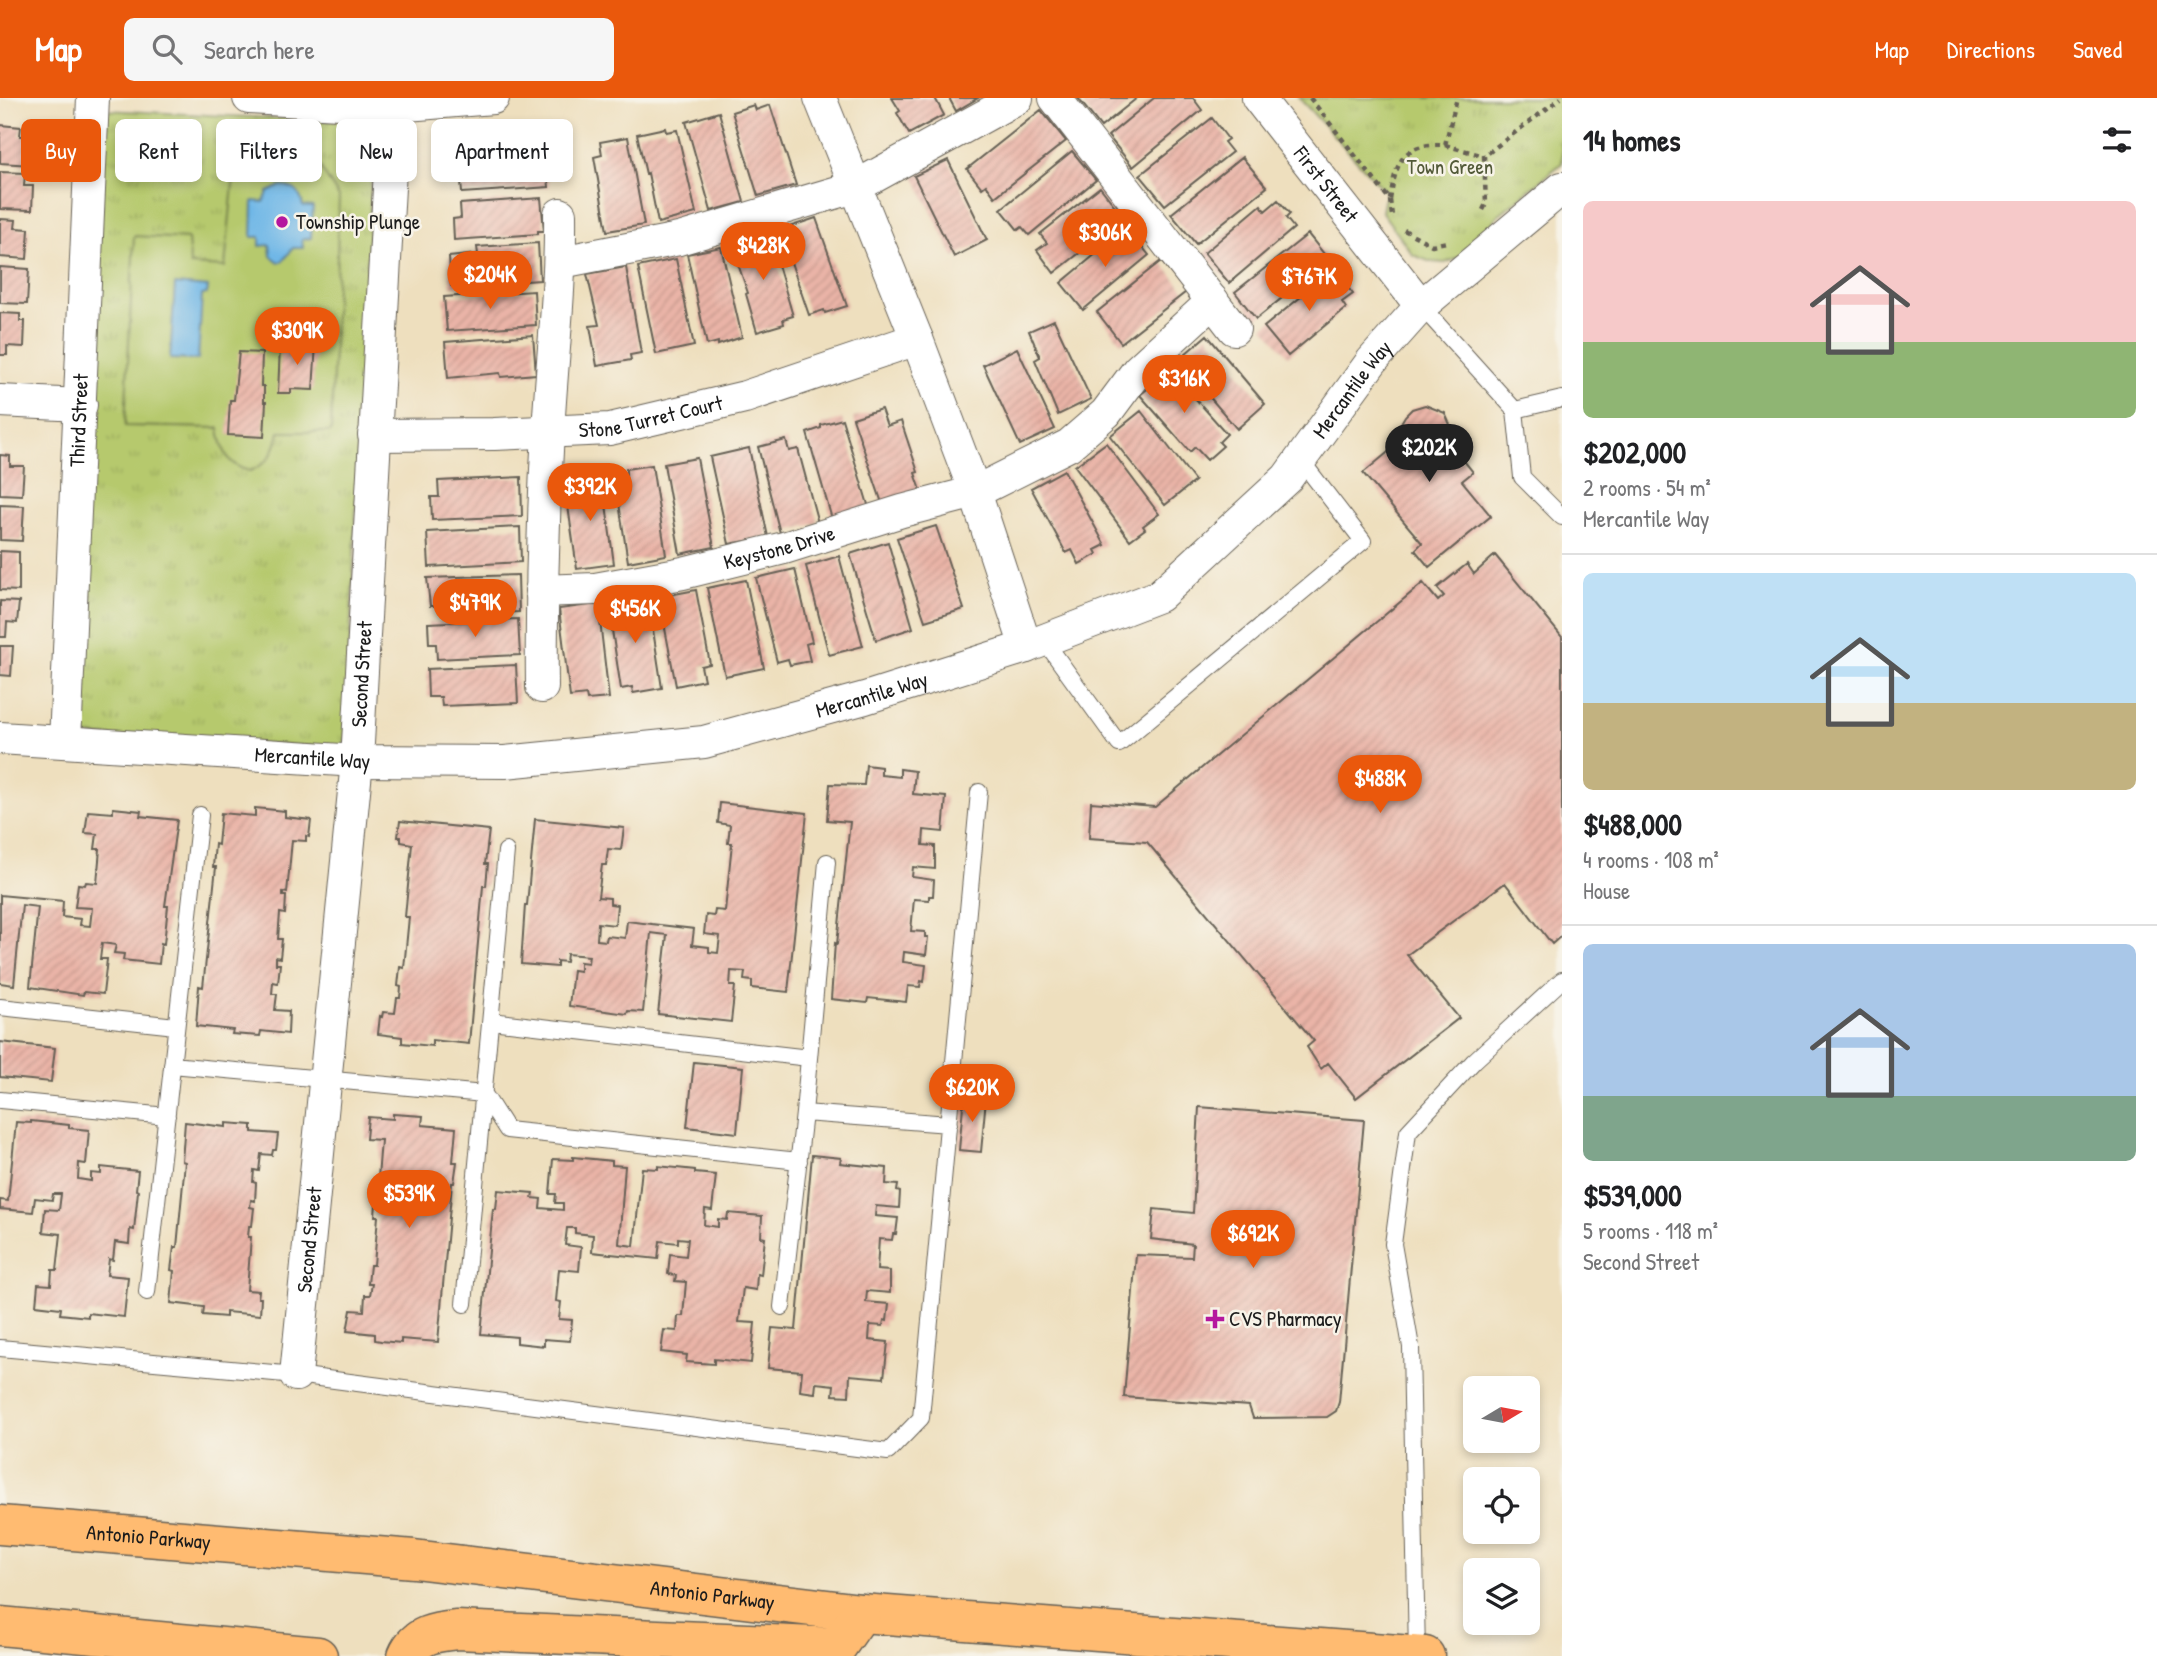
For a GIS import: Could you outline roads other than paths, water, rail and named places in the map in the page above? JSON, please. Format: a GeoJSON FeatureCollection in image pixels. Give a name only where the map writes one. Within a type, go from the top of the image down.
{"type":"FeatureCollection","features":[{"type":"Feature","properties":{"kind":"main road","name":"Antonio Parkway"},"geometry":{"type":"LineString","coordinates":[[0,1525],[414,1559],[861,1613],[1426,1656]]}},
{"type":"Feature","properties":{"kind":"main road"},"geometry":{"type":"LineString","coordinates":[[407,1656],[420,1638],[437,1632],[457,1630],[837,1647],[861,1613]]}},
{"type":"Feature","properties":{"kind":"main road"},"geometry":{"type":"LineString","coordinates":[[0,1626],[318,1656]]}},
{"type":"Feature","properties":{"kind":"street","name":"Third Street"},"geometry":{"type":"LineString","coordinates":[[65,742],[93,98]]}},
{"type":"Feature","properties":{"kind":"street"},"geometry":{"type":"LineString","coordinates":[[248,98],[394,102],[493,98]]}},
{"type":"Feature","properties":{"kind":"street"},"geometry":{"type":"LineString","coordinates":[[820,98],[1035,644]]}},
{"type":"Feature","properties":{"kind":"street"},"geometry":{"type":"LineString","coordinates":[[561,262],[679,239],[855,187],[1017,98]]}},
{"type":"Feature","properties":{"kind":"street"},"geometry":{"type":"LineString","coordinates":[[1055,98],[1234,329]]}},
{"type":"Feature","properties":{"kind":"street","name":"First Street"},"geometry":{"type":"LineString","coordinates":[[1258,98],[1421,306]]}},
{"type":"Feature","properties":{"kind":"street","name":"Second Street"},"geometry":{"type":"LineString","coordinates":[[296,1375],[357,761],[394,102]]}},
{"type":"Feature","properties":{"kind":"street","name":"Mercantile Way"},"geometry":{"type":"LineString","coordinates":[[0,738],[357,761],[505,762],[704,742],[865,698],[1035,644],[1159,596],[1287,478],[1372,362],[1421,306],[1562,188]]}},
{"type":"Feature","properties":{"kind":"street"},"geometry":{"type":"LineString","coordinates":[[542,687],[541,591],[548,432],[561,262],[561,214]]}},
{"type":"Feature","properties":{"kind":"street","name":"Keystone Drive"},"geometry":{"type":"LineString","coordinates":[[541,591],[595,589],[683,573],[784,548],[902,511],[975,492],[1069,445],[1106,413],[1138,370],[1213,301]]}},
{"type":"Feature","properties":{"kind":"street","name":"Stone Turret Court"},"geometry":{"type":"LineString","coordinates":[[374,435],[610,429],[745,397],[917,339]]}},
{"type":"Feature","properties":{"kind":"street"},"geometry":{"type":"LineString","coordinates":[[0,401],[81,405]]}},
{"type":"Feature","properties":{"kind":"lane"},"geometry":{"type":"LineString","coordinates":[[1421,306],[1515,410],[1522,477],[1562,517]]}},
{"type":"Feature","properties":{"kind":"lane"},"geometry":{"type":"LineString","coordinates":[[1515,410],[1562,399]]}},
{"type":"Feature","properties":{"kind":"lane"},"geometry":{"type":"LineString","coordinates":[[1035,644],[1119,744],[1363,541],[1300,459]]}},
{"type":"Feature","properties":{"kind":"lane"},"geometry":{"type":"LineString","coordinates":[[0,1349],[296,1375],[888,1452],[921,1418],[979,792]]}},
{"type":"Feature","properties":{"kind":"lane"},"geometry":{"type":"LineString","coordinates":[[147,1292],[200,815]]}},
{"type":"Feature","properties":{"kind":"lane"},"geometry":{"type":"LineString","coordinates":[[464,1304],[506,851]]}},
{"type":"Feature","properties":{"kind":"lane"},"geometry":{"type":"LineString","coordinates":[[782,1307],[804,1113],[827,862]]}},
{"type":"Feature","properties":{"kind":"lane"},"geometry":{"type":"LineString","coordinates":[[1417,1656],[1411,1347],[1393,1244],[1408,1132],[1474,1061],[1562,979]]}},
{"type":"Feature","properties":{"kind":"lane"},"geometry":{"type":"LineString","coordinates":[[0,1007],[176,1026]]}},
{"type":"Feature","properties":{"kind":"lane"},"geometry":{"type":"LineString","coordinates":[[491,1021],[809,1058]]}},
{"type":"Feature","properties":{"kind":"lane"},"geometry":{"type":"LineString","coordinates":[[172,1065],[484,1094]]}},
{"type":"Feature","properties":{"kind":"lane"},"geometry":{"type":"LineString","coordinates":[[484,1094],[507,1130],[799,1161]]}},
{"type":"Feature","properties":{"kind":"lane"},"geometry":{"type":"LineString","coordinates":[[0,1100],[167,1116]]}},
{"type":"Feature","properties":{"kind":"lane"},"geometry":{"type":"LineString","coordinates":[[804,1113],[949,1124]]}},
{"type":"Feature","properties":{"kind":"water","name":"Township Plunge"},"geometry":{"type":"Polygon","coordinates":[[[281,186],[296,191],[303,206],[313,207],[311,238],[302,239],[303,248],[293,248],[283,261],[279,262],[271,256],[270,245],[260,246],[260,237],[252,237],[253,201],[264,202],[268,192],[281,186]]]}},
{"type":"Feature","properties":{"kind":"water"},"geometry":{"type":"Polygon","coordinates":[[[175,284],[208,287],[207,294],[202,295],[198,360],[170,359],[175,284]]]}},
{"type":"Feature","properties":{"kind":"place","name":"Township Plunge"},"geometry":{"type":"Point","coordinates":[282,222]}},
{"type":"Feature","properties":{"kind":"place","name":"CVS Pharmacy"},"geometry":{"type":"Point","coordinates":[1215,1319]}},
{"type":"Feature","properties":{"kind":"park label","name":"Town Green"},"geometry":{"type":"Point","coordinates":[1450,167]}}]}
